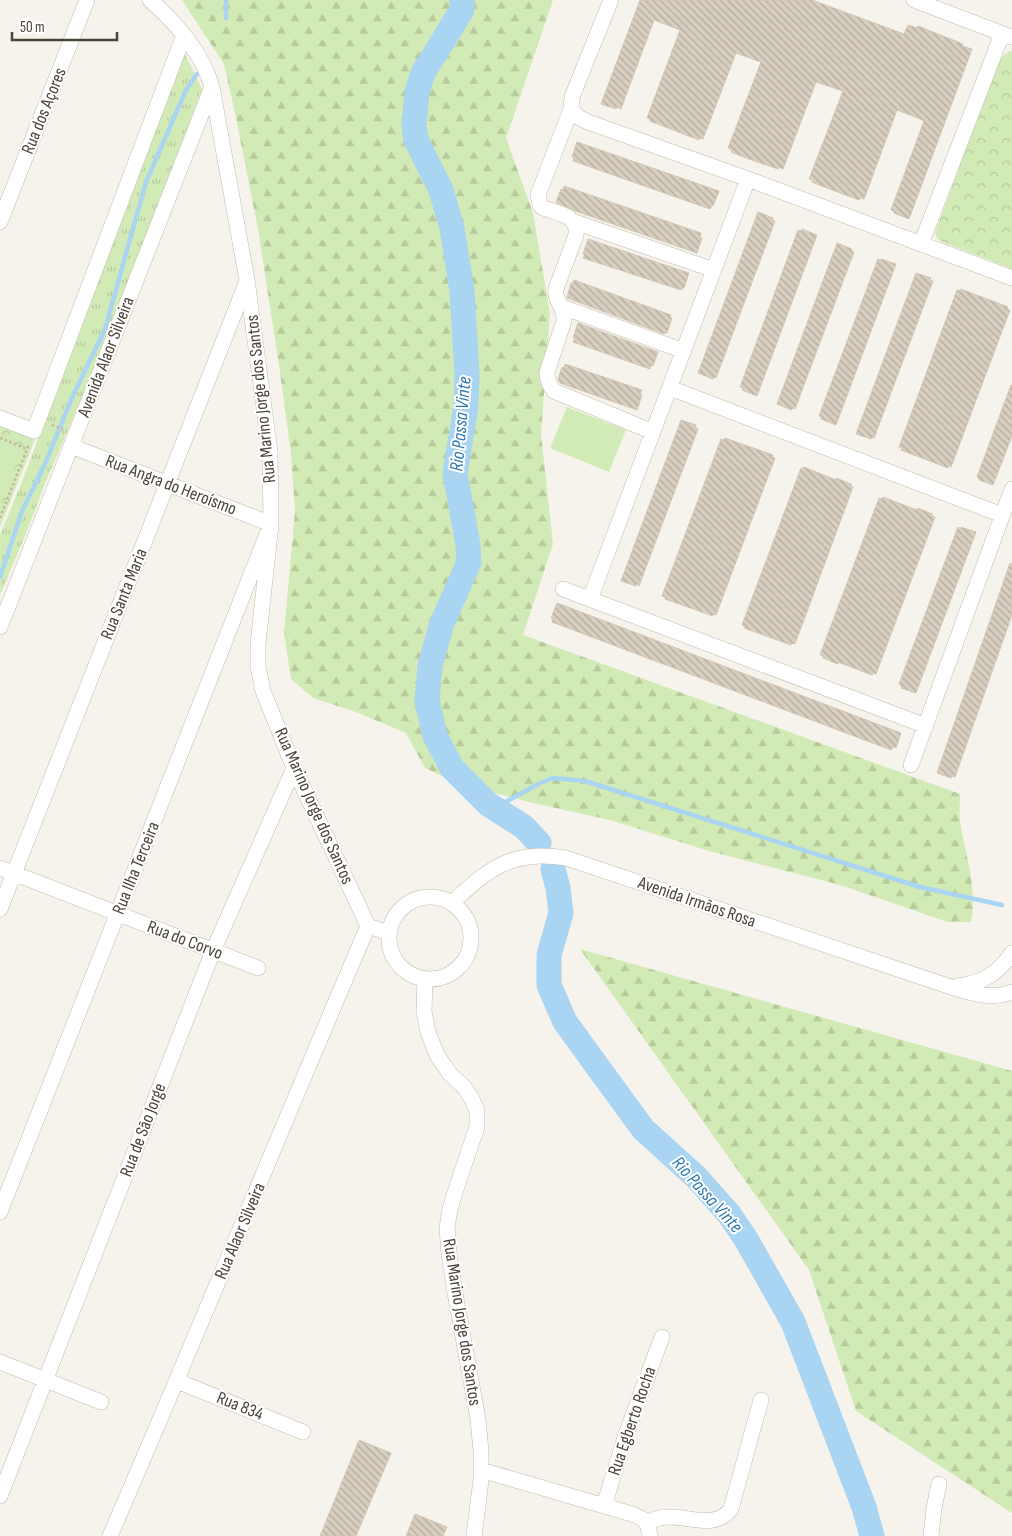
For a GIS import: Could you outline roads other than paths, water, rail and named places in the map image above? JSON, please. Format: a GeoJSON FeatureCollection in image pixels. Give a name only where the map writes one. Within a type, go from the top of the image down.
{"type":"FeatureCollection","features":[{"type":"Feature","properties":{"kind":"street","name":"Rua dos Açores"},"geometry":{"type":"LineString","coordinates":[[0,222],[88,0]]}},
{"type":"Feature","properties":{"kind":"street","name":"Rua Marino Jorge dos Santos"},"geometry":{"type":"LineString","coordinates":[[150,0],[184,35],[208,73],[247,280],[270,452],[271,524],[258,644],[258,666],[263,691],[294,768],[368,926]]}},
{"type":"Feature","properties":{"kind":"street"},"geometry":{"type":"LineString","coordinates":[[610,0],[572,97],[571,109],[538,195],[540,205],[575,222],[714,270]]}},
{"type":"Feature","properties":{"kind":"street"},"geometry":{"type":"LineString","coordinates":[[914,0],[1007,36],[921,244]]}},
{"type":"Feature","properties":{"kind":"street"},"geometry":{"type":"LineString","coordinates":[[0,418],[36,425],[184,35]]}},
{"type":"Feature","properties":{"kind":"street","name":"Avenida Alaor Silveira"},"geometry":{"type":"LineString","coordinates":[[0,627],[212,87]]}},
{"type":"Feature","properties":{"kind":"street"},"geometry":{"type":"LineString","coordinates":[[571,109],[588,122],[748,179],[1012,278]]}},
{"type":"Feature","properties":{"kind":"street"},"geometry":{"type":"LineString","coordinates":[[590,599],[748,179]]}},
{"type":"Feature","properties":{"kind":"street"},"geometry":{"type":"LineString","coordinates":[[575,222],[576,235],[555,294],[565,314],[547,372],[549,386],[554,391],[653,432]]}},
{"type":"Feature","properties":{"kind":"street","name":"Rua Santa Maria"},"geometry":{"type":"LineString","coordinates":[[0,909],[7,871],[167,484],[247,280]]}},
{"type":"Feature","properties":{"kind":"street"},"geometry":{"type":"LineString","coordinates":[[562,307],[684,351]]}},
{"type":"Feature","properties":{"kind":"street"},"geometry":{"type":"LineString","coordinates":[[670,388],[1002,515]]}},
{"type":"Feature","properties":{"kind":"street","name":"Rua Angra do Heroísmo"},"geometry":{"type":"LineString","coordinates":[[74,440],[167,484],[271,524]]}},
{"type":"Feature","properties":{"kind":"street"},"geometry":{"type":"LineString","coordinates":[[911,765],[1012,489]]}},
{"type":"Feature","properties":{"kind":"street","name":"Rua Ilha Terceira"},"geometry":{"type":"LineString","coordinates":[[0,1212],[271,524]]}},
{"type":"Feature","properties":{"kind":"street"},"geometry":{"type":"LineString","coordinates":[[562,588],[926,726]]}},
{"type":"Feature","properties":{"kind":"street","name":"Rua de São Jorge"},"geometry":{"type":"LineString","coordinates":[[0,1496],[214,951],[294,768]]}},
{"type":"Feature","properties":{"kind":"street","name":"Avenida Irmãos Rosa"},"geometry":{"type":"LineString","coordinates":[[452,903],[480,877],[502,864],[527,856],[540,855],[566,858],[951,987],[993,996],[1012,992]]}},
{"type":"Feature","properties":{"kind":"street","name":"Rua do Corvo"},"geometry":{"type":"LineString","coordinates":[[7,871],[258,968]]}},
{"type":"Feature","properties":{"kind":"street"},"geometry":{"type":"LineString","coordinates":[[428,896],[437,897],[452,903],[468,922],[471,939],[470,948],[462,963],[450,974],[434,979],[410,974],[398,963],[390,949],[389,933],[399,911],[412,901],[428,896]]}},
{"type":"Feature","properties":{"kind":"street"},"geometry":{"type":"LineString","coordinates":[[368,926],[389,933]]}},
{"type":"Feature","properties":{"kind":"street","name":"Rua Alaor Silveira"},"geometry":{"type":"LineString","coordinates":[[110,1536],[178,1381],[288,1113],[368,926]]}},
{"type":"Feature","properties":{"kind":"street"},"geometry":{"type":"LineString","coordinates":[[951,987],[984,980],[998,970],[1012,953]]}},
{"type":"Feature","properties":{"kind":"street","name":"Rua Marino Jorge dos Santos"},"geometry":{"type":"LineString","coordinates":[[425,978],[424,1011],[428,1032],[437,1056],[450,1074],[464,1087],[477,1111],[477,1127],[454,1194],[447,1228],[454,1293],[478,1419],[481,1470],[474,1536]]}},
{"type":"Feature","properties":{"kind":"street","name":"Rua Egberto Rocha"},"geometry":{"type":"LineString","coordinates":[[604,1506],[626,1434],[662,1337]]}},
{"type":"Feature","properties":{"kind":"street"},"geometry":{"type":"LineString","coordinates":[[0,1362],[101,1402]]}},
{"type":"Feature","properties":{"kind":"street","name":"Rua 834"},"geometry":{"type":"LineString","coordinates":[[178,1381],[304,1432]]}},
{"type":"Feature","properties":{"kind":"street"},"geometry":{"type":"LineString","coordinates":[[481,1470],[632,1514],[642,1518],[649,1529],[655,1518],[665,1518],[710,1527],[720,1524],[731,1509],[761,1400]]}},
{"type":"Feature","properties":{"kind":"street"},"geometry":{"type":"LineString","coordinates":[[931,1536],[939,1484]]}},
{"type":"Feature","properties":{"kind":"waterway"},"geometry":{"type":"LineString","coordinates":[[226,0],[226,18]]}},
{"type":"Feature","properties":{"kind":"waterway","name":"Rio Passa Vinte"},"geometry":{"type":"LineString","coordinates":[[462,0],[462,10],[423,73],[417,92],[414,126],[416,140],[441,190],[452,228],[462,291],[467,375],[466,406],[455,473],[468,545],[469,562],[441,626],[430,666],[427,701],[435,736],[452,768],[488,804],[524,827],[539,843]]}},
{"type":"Feature","properties":{"kind":"waterway"},"geometry":{"type":"LineString","coordinates":[[0,577],[22,511],[105,329],[146,182],[186,90],[197,74]]}},
{"type":"Feature","properties":{"kind":"waterway"},"geometry":{"type":"LineString","coordinates":[[488,804],[500,805],[553,778],[585,781],[920,887],[1002,905]]}},
{"type":"Feature","properties":{"kind":"waterway","name":"Rio Passa Vinte"},"geometry":{"type":"LineString","coordinates":[[553,869],[558,888],[561,913],[549,955],[549,985],[565,1022],[643,1129],[696,1177],[729,1214],[746,1239],[793,1322],[864,1507],[872,1536]]}}]}
